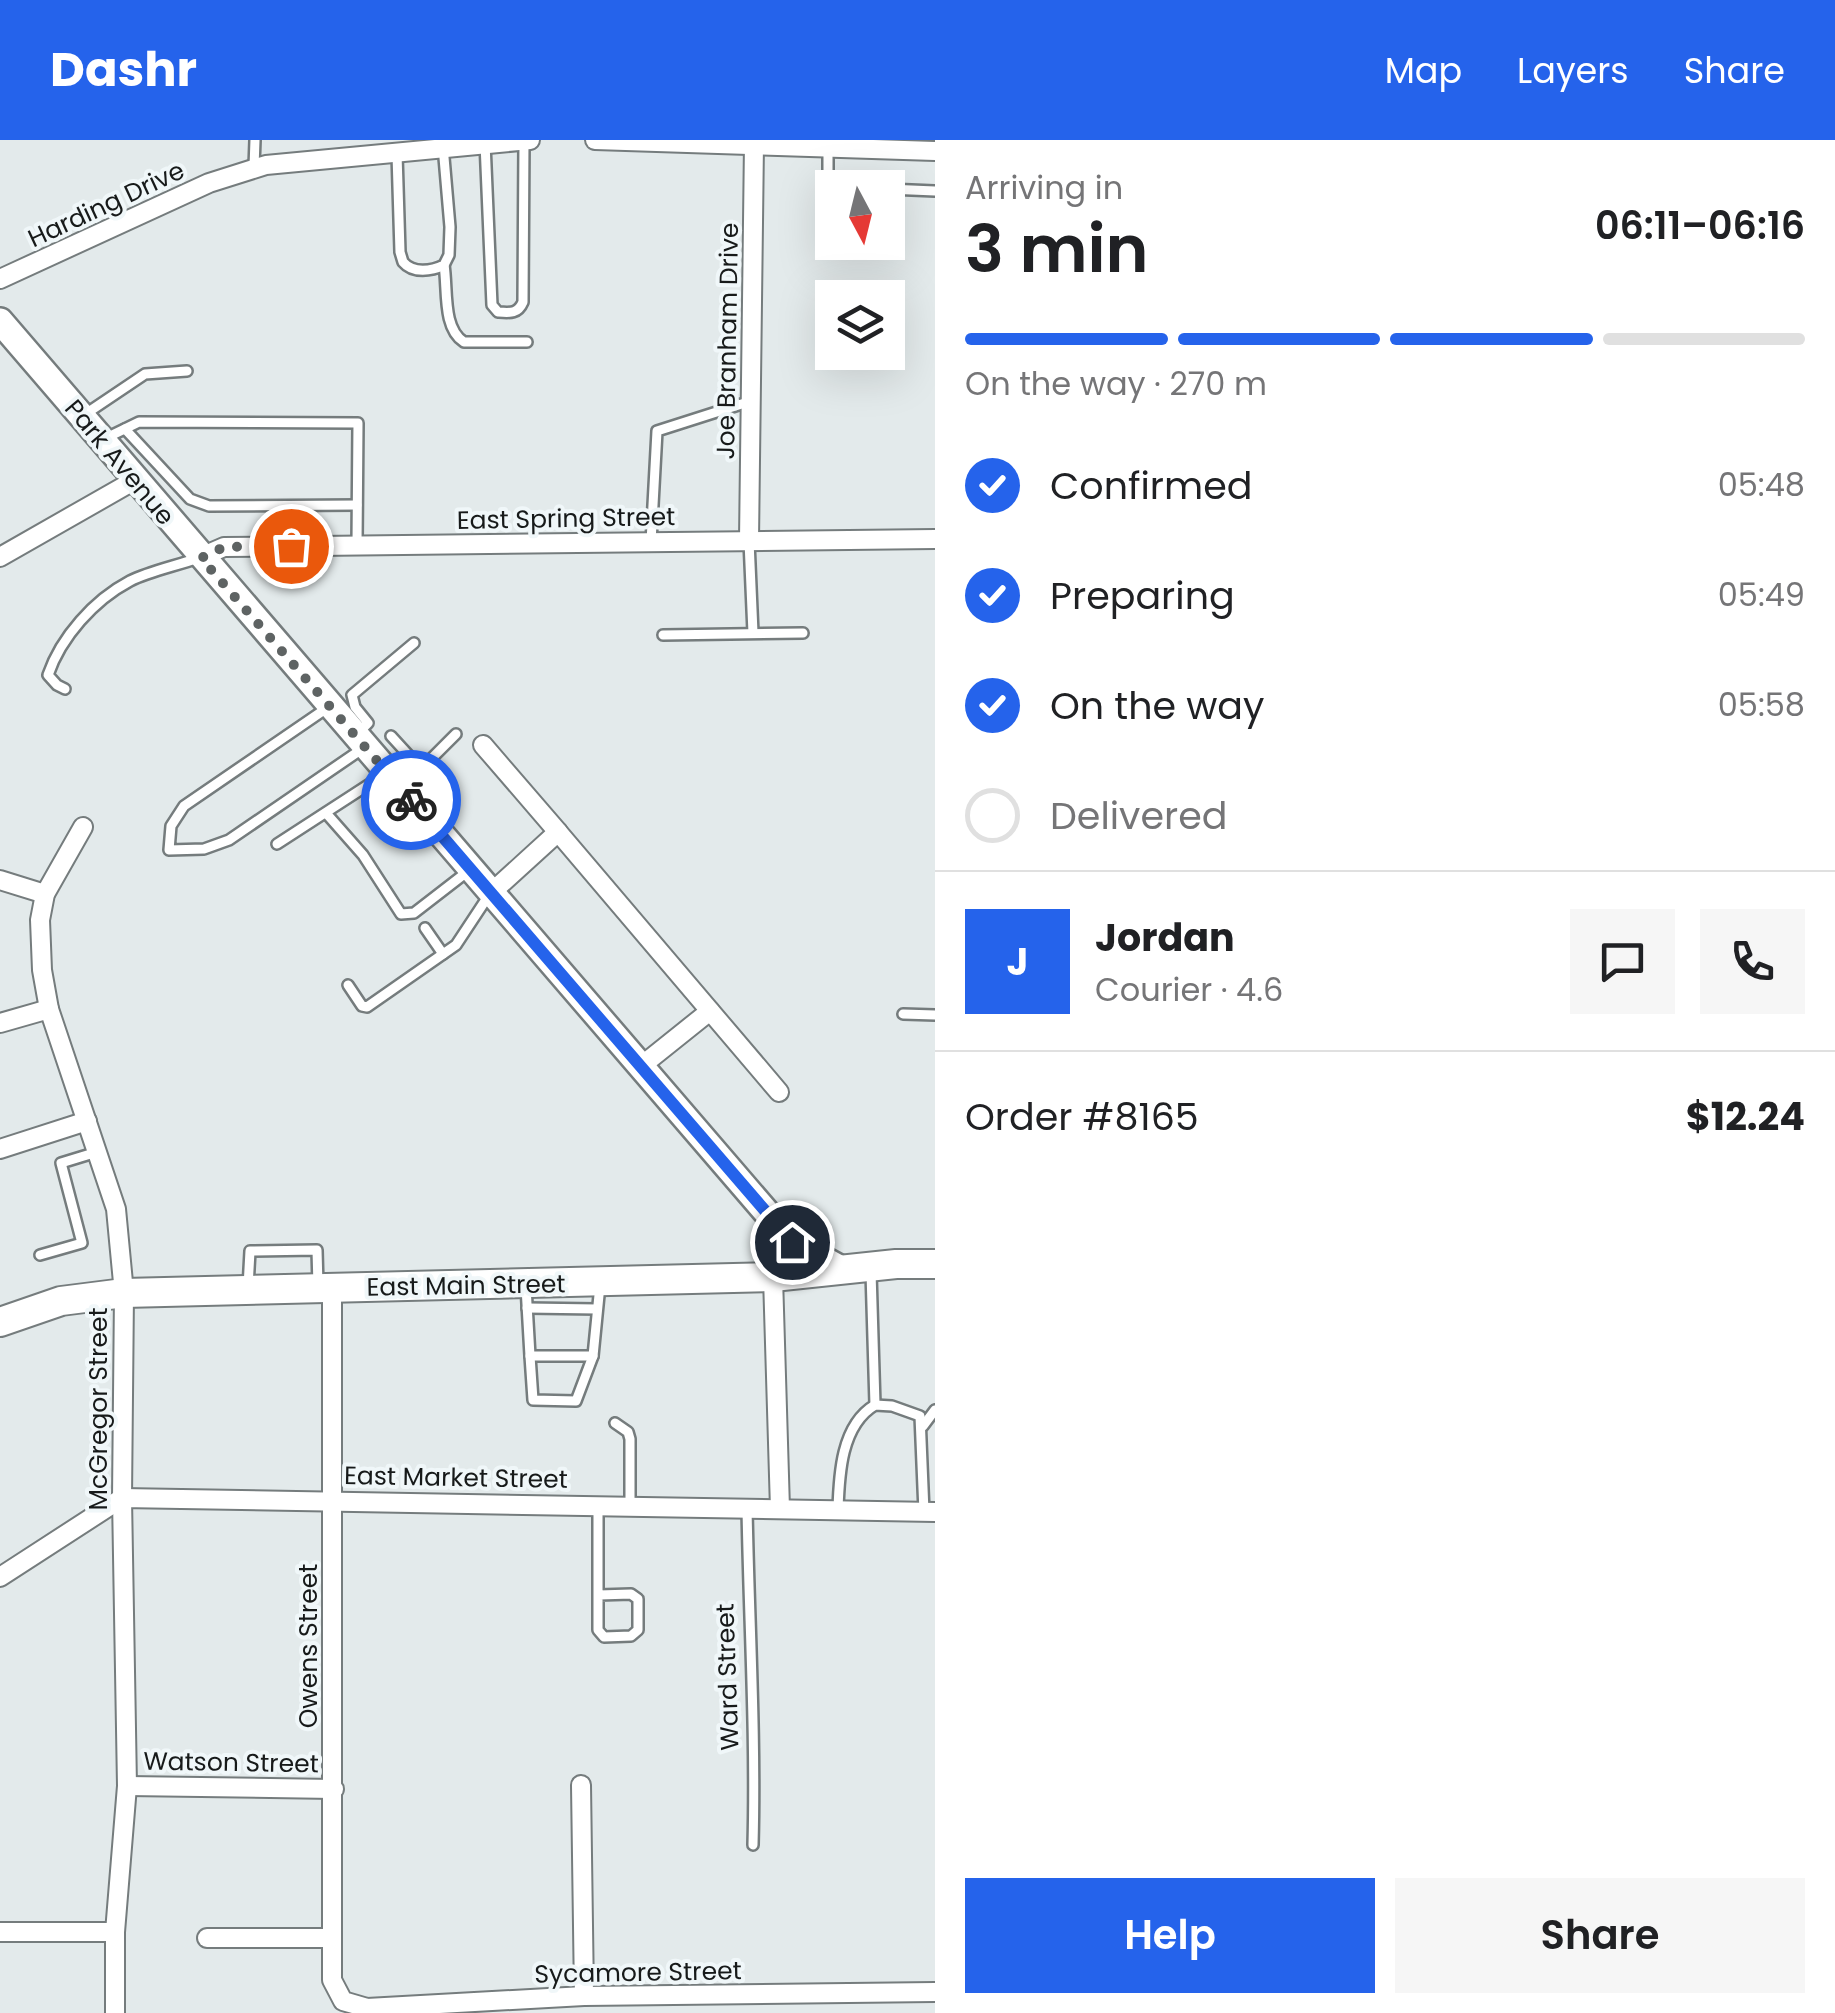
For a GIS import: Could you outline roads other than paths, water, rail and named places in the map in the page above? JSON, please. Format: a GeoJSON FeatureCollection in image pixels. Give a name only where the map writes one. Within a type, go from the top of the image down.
{"type":"FeatureCollection","features":[{"type":"Feature","properties":{"kind":"main road","name":"East Main Street"},"geometry":{"type":"LineString","coordinates":[[0,1322],[61,1301],[124,1293],[325,1289],[599,1296],[871,1266],[935,1264]]}},
{"type":"Feature","properties":{"kind":"street","name":"Harding Drive"},"geometry":{"type":"LineString","coordinates":[[0,280],[209,183],[254,168],[434,144],[527,140]]}},
{"type":"Feature","properties":{"kind":"street"},"geometry":{"type":"LineString","coordinates":[[595,140],[935,151]]}},
{"type":"Feature","properties":{"kind":"street","name":"Joe Branham Drive"},"geometry":{"type":"LineString","coordinates":[[749,540],[754,143]]}},
{"type":"Feature","properties":{"kind":"street","name":"Park Avenue"},"geometry":{"type":"LineString","coordinates":[[0,321],[82,416],[113,435],[136,480],[201,558],[792,1242],[842,1269]]}},
{"type":"Feature","properties":{"kind":"street"},"geometry":{"type":"LineString","coordinates":[[0,557],[136,480]]}},
{"type":"Feature","properties":{"kind":"street","name":"East Spring Street"},"geometry":{"type":"LineString","coordinates":[[201,558],[224,547],[935,540]]}},
{"type":"Feature","properties":{"kind":"street"},"geometry":{"type":"LineString","coordinates":[[483,745],[779,1092]]}},
{"type":"Feature","properties":{"kind":"street","name":"McGregor Street"},"geometry":{"type":"LineString","coordinates":[[83,827],[46,894],[40,945],[50,1009],[116,1209],[124,1293],[122,1498],[127,1786],[115,1932],[116,2013]]}},
{"type":"Feature","properties":{"kind":"street"},"geometry":{"type":"LineString","coordinates":[[491,893],[558,832]]}},
{"type":"Feature","properties":{"kind":"street"},"geometry":{"type":"LineString","coordinates":[[0,880],[46,894]]}},
{"type":"Feature","properties":{"kind":"street"},"geometry":{"type":"LineString","coordinates":[[0,1023],[50,1009]]}},
{"type":"Feature","properties":{"kind":"street"},"geometry":{"type":"LineString","coordinates":[[640,1067],[710,1011]]}},
{"type":"Feature","properties":{"kind":"street"},"geometry":{"type":"LineString","coordinates":[[0,1149],[87,1121]]}},
{"type":"Feature","properties":{"kind":"street"},"geometry":{"type":"LineString","coordinates":[[774,1276],[780,1509]]}},
{"type":"Feature","properties":{"kind":"street","name":"Owens Street"},"geometry":{"type":"LineString","coordinates":[[325,1289],[333,1500],[332,1980],[343,2001]]}},
{"type":"Feature","properties":{"kind":"street"},"geometry":{"type":"LineString","coordinates":[[0,1577],[122,1498]]}},
{"type":"Feature","properties":{"kind":"street","name":"East Market Street"},"geometry":{"type":"LineString","coordinates":[[122,1498],[930,1512]]}},
{"type":"Feature","properties":{"kind":"street"},"geometry":{"type":"LineString","coordinates":[[581,1785],[584,1996]]}},
{"type":"Feature","properties":{"kind":"street","name":"Watson Street"},"geometry":{"type":"LineString","coordinates":[[127,1786],[334,1788]]}},
{"type":"Feature","properties":{"kind":"street"},"geometry":{"type":"LineString","coordinates":[[0,1932],[115,1932]]}},
{"type":"Feature","properties":{"kind":"street"},"geometry":{"type":"LineString","coordinates":[[207,1938],[332,1938]]}},
{"type":"Feature","properties":{"kind":"street","name":"Sycamore Street"},"geometry":{"type":"LineString","coordinates":[[343,2001],[367,2008],[435,2009],[584,1996],[935,1992]]}},
{"type":"Feature","properties":{"kind":"lane"},"geometry":{"type":"LineString","coordinates":[[254,168],[255,140]]}},
{"type":"Feature","properties":{"kind":"lane"},"geometry":{"type":"LineString","coordinates":[[485,143],[492,304],[498,312],[512,313],[520,310],[524,302],[527,140]]}},
{"type":"Feature","properties":{"kind":"lane"},"geometry":{"type":"LineString","coordinates":[[434,144],[450,239],[444,265],[449,317],[456,336],[475,343],[526,342]]}},
{"type":"Feature","properties":{"kind":"lane"},"geometry":{"type":"LineString","coordinates":[[828,146],[828,170]]}},
{"type":"Feature","properties":{"kind":"lane"},"geometry":{"type":"LineString","coordinates":[[396,151],[403,262],[417,270],[444,265]]}},
{"type":"Feature","properties":{"kind":"lane"},"geometry":{"type":"LineString","coordinates":[[905,190],[935,191]]}},
{"type":"Feature","properties":{"kind":"lane"},"geometry":{"type":"LineString","coordinates":[[82,416],[144,374],[188,370]]}},
{"type":"Feature","properties":{"kind":"lane"},"geometry":{"type":"LineString","coordinates":[[651,542],[654,440],[660,428],[751,401]]}},
{"type":"Feature","properties":{"kind":"lane"},"geometry":{"type":"LineString","coordinates":[[358,505],[209,506],[190,499],[113,435],[140,422],[358,423],[358,505],[358,545]]}},
{"type":"Feature","properties":{"kind":"lane"},"geometry":{"type":"LineString","coordinates":[[749,540],[753,633]]}},
{"type":"Feature","properties":{"kind":"lane"},"geometry":{"type":"LineString","coordinates":[[66,688],[57,686],[48,675],[56,652],[93,609],[130,581],[201,558]]}},
{"type":"Feature","properties":{"kind":"lane"},"geometry":{"type":"LineString","coordinates":[[663,635],[803,633]]}},
{"type":"Feature","properties":{"kind":"lane"},"geometry":{"type":"LineString","coordinates":[[329,706],[184,806],[172,826],[168,850],[204,849],[230,840],[360,741],[368,724],[352,696],[414,644]]}},
{"type":"Feature","properties":{"kind":"lane"},"geometry":{"type":"LineString","coordinates":[[276,844],[326,813],[423,770],[456,734]]}},
{"type":"Feature","properties":{"kind":"lane"},"geometry":{"type":"LineString","coordinates":[[391,736],[423,770]]}},
{"type":"Feature","properties":{"kind":"lane"},"geometry":{"type":"LineString","coordinates":[[326,813],[364,855],[402,914],[414,912],[470,869]]}},
{"type":"Feature","properties":{"kind":"lane"},"geometry":{"type":"LineString","coordinates":[[348,985],[362,1006],[367,1007],[464,936],[491,893]]}},
{"type":"Feature","properties":{"kind":"lane"},"geometry":{"type":"LineString","coordinates":[[425,928],[443,954]]}},
{"type":"Feature","properties":{"kind":"lane"},"geometry":{"type":"LineString","coordinates":[[903,1014],[935,1015]]}},
{"type":"Feature","properties":{"kind":"lane"},"geometry":{"type":"LineString","coordinates":[[40,1255],[82,1243],[61,1163],[98,1152]]}},
{"type":"Feature","properties":{"kind":"lane"},"geometry":{"type":"LineString","coordinates":[[248,1290],[250,1251],[318,1250],[325,1289]]}},
{"type":"Feature","properties":{"kind":"lane"},"geometry":{"type":"LineString","coordinates":[[871,1266],[875,1404]]}},
{"type":"Feature","properties":{"kind":"lane"},"geometry":{"type":"LineString","coordinates":[[527,1296],[533,1400],[576,1401],[593,1356],[599,1296]]}},
{"type":"Feature","properties":{"kind":"lane"},"geometry":{"type":"LineString","coordinates":[[530,1356],[593,1356]]}},
{"type":"Feature","properties":{"kind":"lane"},"geometry":{"type":"LineString","coordinates":[[838,1510],[842,1456],[856,1427],[875,1404],[920,1416],[930,1512]]}},
{"type":"Feature","properties":{"kind":"lane"},"geometry":{"type":"LineString","coordinates":[[923,1426],[935,1410]]}},
{"type":"Feature","properties":{"kind":"lane"},"geometry":{"type":"LineString","coordinates":[[615,1423],[628,1432],[630,1439],[630,1506]]}},
{"type":"Feature","properties":{"kind":"lane"},"geometry":{"type":"LineString","coordinates":[[598,1506],[598,1595],[598,1630],[604,1637],[631,1636],[638,1630],[638,1599],[631,1594],[598,1595]]}},
{"type":"Feature","properties":{"kind":"lane","name":"Ward Street"},"geometry":{"type":"LineString","coordinates":[[747,1508],[754,1844]]}}]}
